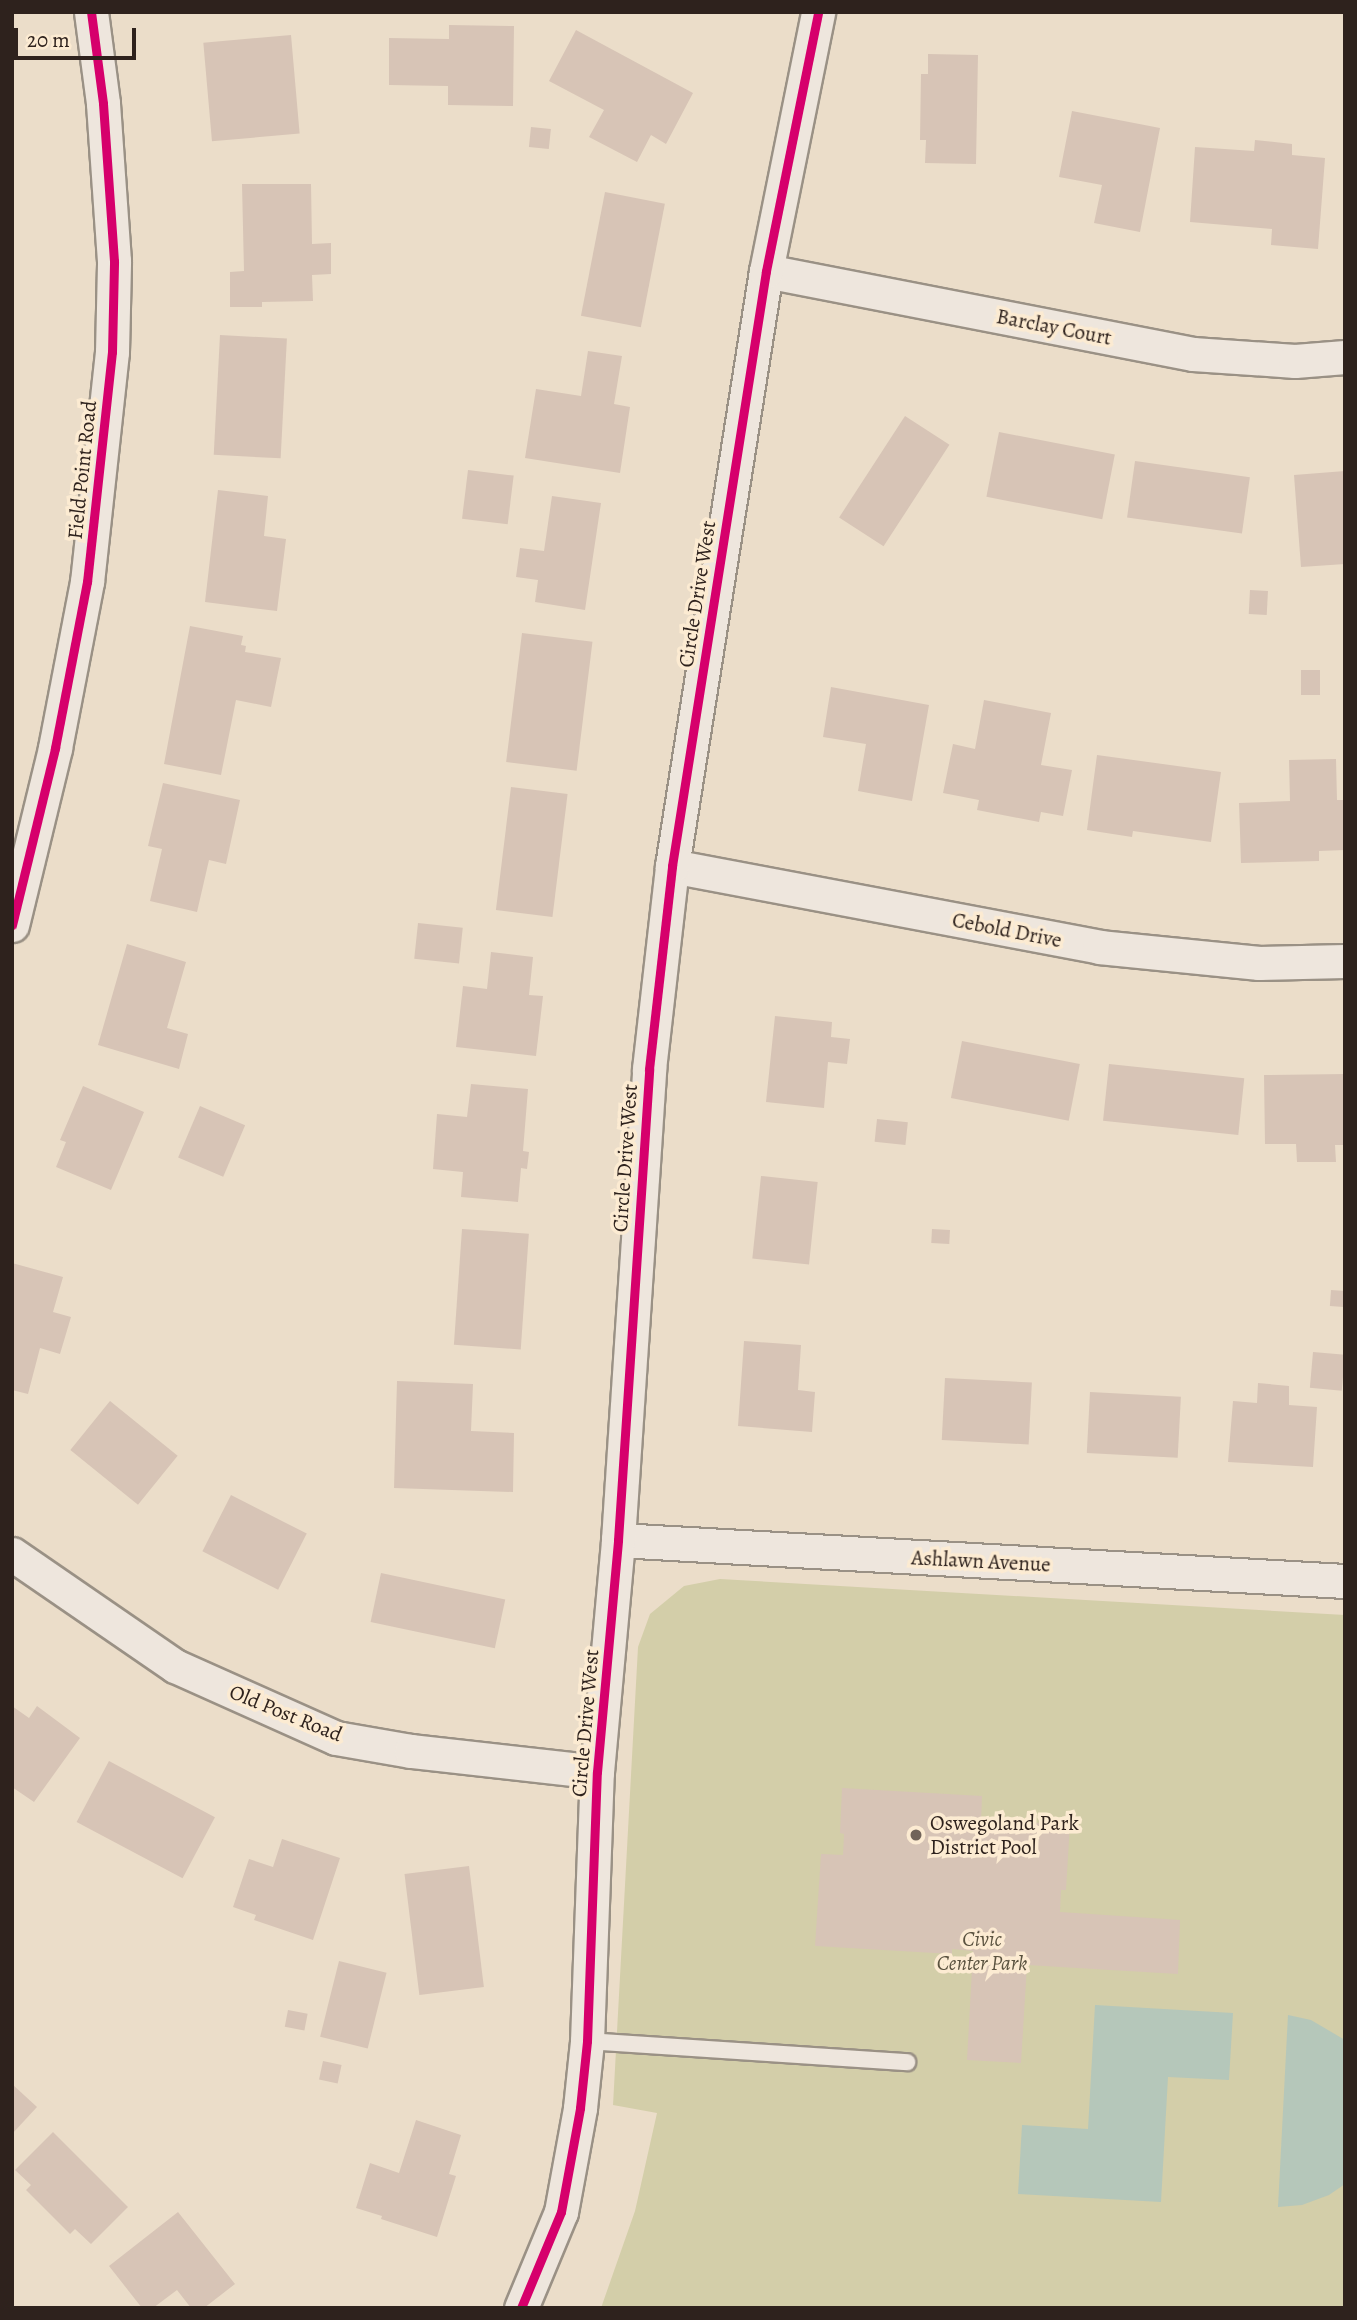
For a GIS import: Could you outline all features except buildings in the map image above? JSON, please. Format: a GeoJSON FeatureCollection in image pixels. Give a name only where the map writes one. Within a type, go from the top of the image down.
{"type":"FeatureCollection","features":[{"type":"Feature","properties":{"kind":"street","name":"Field Point Road"},"geometry":{"type":"LineString","coordinates":[[12,925],[55,748],[87,582],[112,352],[114,261],[103,103],[91,12]]}},
{"type":"Feature","properties":{"kind":"street","name":"Circle Drive West"},"geometry":{"type":"LineString","coordinates":[[521,2308],[561,2212],[580,2108],[587,2041],[597,1772],[618,1540],[649,1069],[672,866],[766,271],[818,12]]}},
{"type":"Feature","properties":{"kind":"street","name":"Barclay Court"},"geometry":{"type":"LineString","coordinates":[[766,271],[1193,354],[1295,361],[1345,357]]}},
{"type":"Feature","properties":{"kind":"street","name":"Cebold Drive"},"geometry":{"type":"LineString","coordinates":[[672,866],[1099,947],[1259,963],[1345,961]]}},
{"type":"Feature","properties":{"kind":"street","name":"Ashlawn Avenue"},"geometry":{"type":"LineString","coordinates":[[618,1540],[1345,1581]]}},
{"type":"Feature","properties":{"kind":"street","name":"Old Post Road"},"geometry":{"type":"LineString","coordinates":[[12,1554],[175,1666],[336,1738],[411,1751],[597,1772]]}},
{"type":"Feature","properties":{"kind":"lane"},"geometry":{"type":"LineString","coordinates":[[587,2041],[907,2062]]}},
{"type":"Feature","properties":{"kind":"green space","name":"Civic Center Park"},"geometry":{"type":"Polygon","coordinates":[[[720,1579],[1345,1615],[1345,2308],[601,2308],[635,2211],[657,2113],[613,2105],[638,1647],[650,1614],[684,1586],[720,1579]]]}},
{"type":"Feature","properties":{"kind":"shaded area"},"geometry":{"type":"Polygon","coordinates":[[[1095,2005],[1233,2013],[1229,2080],[1168,2077],[1161,2202],[1018,2194],[1022,2125],[1088,2129],[1095,2005]]]}},
{"type":"Feature","properties":{"kind":"shaded area"},"geometry":{"type":"Polygon","coordinates":[[[1288,2015],[1311,2020],[1345,2040],[1345,2184],[1329,2195],[1302,2205],[1278,2207],[1288,2015]]]}},
{"type":"Feature","properties":{"kind":"cycle path"},"geometry":{"type":"LineString","coordinates":[[12,925],[55,748],[87,582],[112,352],[114,261],[103,103],[91,12]]}},
{"type":"Feature","properties":{"kind":"cycle path"},"geometry":{"type":"LineString","coordinates":[[521,2308],[561,2212],[580,2108],[587,2041],[597,1772],[618,1540],[649,1069],[672,866],[766,271],[818,12]]}},
{"type":"Feature","properties":{"kind":"place","name":"Oswegoland Park District Pool"},"geometry":{"type":"Point","coordinates":[916,1835]}}]}
